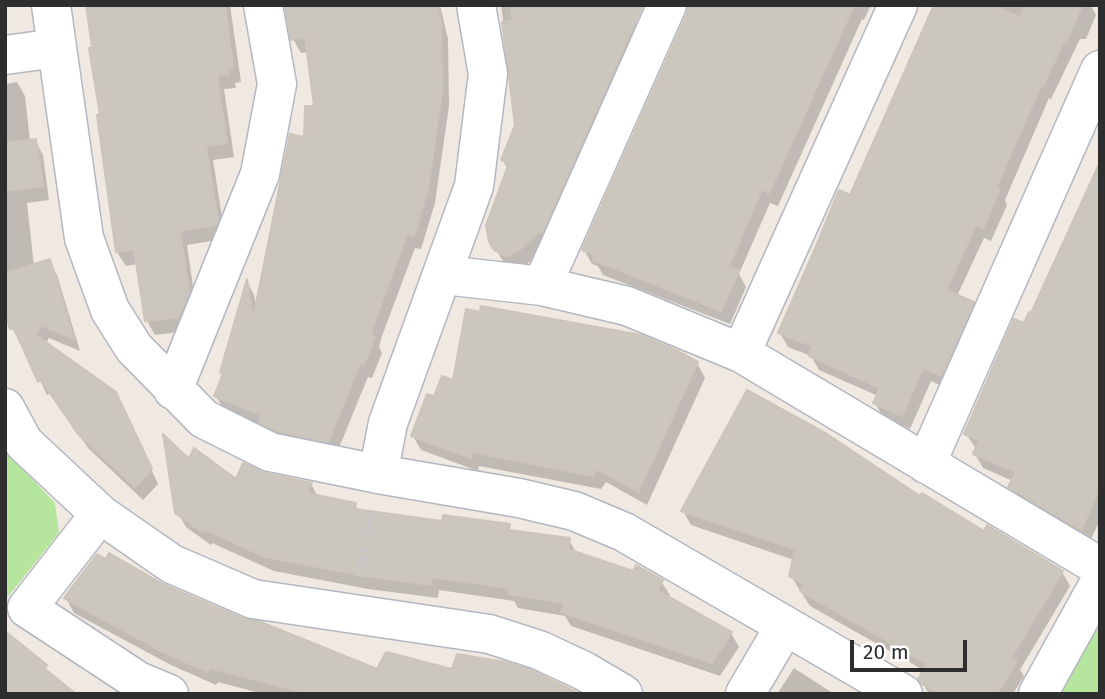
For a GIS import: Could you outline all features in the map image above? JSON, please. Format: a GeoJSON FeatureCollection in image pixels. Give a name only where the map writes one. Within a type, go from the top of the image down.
{"type":"FeatureCollection","features":[{"type":"Feature","properties":{"kind":"street"},"geometry":{"type":"LineString","coordinates":[[51,5],[84,239],[110,310],[134,348],[204,419],[270,452],[519,498],[575,511],[624,532],[903,694]]}},
{"type":"Feature","properties":{"kind":"street"},"geometry":{"type":"LineString","coordinates":[[173,390],[260,174],[277,84],[263,5]]}},
{"type":"Feature","properties":{"kind":"street"},"geometry":{"type":"LineString","coordinates":[[378,474],[388,424],[474,186],[488,74],[476,5]]}},
{"type":"Feature","properties":{"kind":"street"},"geometry":{"type":"LineString","coordinates":[[542,286],[667,5]]}},
{"type":"Feature","properties":{"kind":"street"},"geometry":{"type":"LineString","coordinates":[[741,353],[898,5]]}},
{"type":"Feature","properties":{"kind":"street"},"geometry":{"type":"LineString","coordinates":[[5,55],[57,48]]}},
{"type":"Feature","properties":{"kind":"street"},"geometry":{"type":"LineString","coordinates":[[926,464],[1100,70]]}},
{"type":"Feature","properties":{"kind":"street"},"geometry":{"type":"LineString","coordinates":[[444,275],[542,286],[627,306],[741,353],[1100,566]]}},
{"type":"Feature","properties":{"kind":"street"},"geometry":{"type":"LineString","coordinates":[[5,408],[24,443],[100,514],[172,564],[253,599],[489,634],[539,650],[624,694]]}},
{"type":"Feature","properties":{"kind":"street"},"geometry":{"type":"LineString","coordinates":[[100,514],[27,608],[138,681],[169,694]]}},
{"type":"Feature","properties":{"kind":"street"},"geometry":{"type":"LineString","coordinates":[[1038,694],[1100,582]]}},
{"type":"Feature","properties":{"kind":"street"},"geometry":{"type":"LineString","coordinates":[[745,694],[785,626]]}},
{"type":"Feature","properties":{"kind":"path"},"geometry":{"type":"LineString","coordinates":[[353,615],[378,474]]}},
{"type":"Feature","properties":{"kind":"green space"},"geometry":{"type":"Polygon","coordinates":[[[5,448],[55,503],[59,533],[5,600],[5,448]]]}},
{"type":"Feature","properties":{"kind":"green space"},"geometry":{"type":"Polygon","coordinates":[[[1100,616],[1100,694],[1058,694],[1100,616]]]}},
{"type":"Feature","properties":{"kind":"building"},"geometry":{"type":"Polygon","coordinates":[[[86,5],[225,5],[233,68],[228,69],[229,74],[217,75],[227,143],[206,146],[218,221],[216,225],[180,231],[189,292],[179,317],[145,321],[134,249],[116,252],[97,115],[100,114],[89,48],[92,47],[86,5]]]}},
{"type":"Feature","properties":{"kind":"building"},"geometry":{"type":"Polygon","coordinates":[[[285,5],[437,5],[441,23],[442,91],[428,188],[414,236],[407,234],[375,321],[371,335],[375,337],[364,365],[360,363],[328,442],[277,431],[259,422],[261,415],[214,396],[223,374],[220,372],[247,279],[253,319],[290,134],[304,137],[305,106],[314,106],[305,37],[291,40],[285,5]]]}},
{"type":"Feature","properties":{"kind":"building"},"geometry":{"type":"Polygon","coordinates":[[[510,5],[643,5],[542,233],[539,232],[518,251],[507,256],[494,250],[489,242],[486,225],[509,163],[501,160],[515,125],[502,22],[513,21],[510,5]]]}},
{"type":"Feature","properties":{"kind":"building"},"geometry":{"type":"Polygon","coordinates":[[[688,5],[854,5],[769,193],[762,189],[729,266],[739,271],[721,311],[593,260],[595,255],[582,250],[687,14],[688,5]]]}},
{"type":"Feature","properties":{"kind":"building"},"geometry":{"type":"Polygon","coordinates":[[[934,5],[992,5],[1020,18],[1025,5],[1082,5],[1066,42],[1064,41],[1043,86],[1041,85],[996,188],[1000,189],[983,228],[976,225],[946,290],[974,302],[941,376],[923,368],[902,416],[873,403],[880,388],[809,356],[812,346],[778,333],[839,190],[850,195],[934,5]]]}},
{"type":"Feature","properties":{"kind":"building"},"geometry":{"type":"Polygon","coordinates":[[[36,139],[43,186],[5,191],[5,143],[36,139]]]}},
{"type":"Feature","properties":{"kind":"building"},"geometry":{"type":"Polygon","coordinates":[[[1100,162],[1100,488],[1081,530],[1008,487],[1016,472],[973,454],[979,440],[964,434],[1014,319],[1024,323],[1029,312],[1031,313],[1100,162]]]}},
{"type":"Feature","properties":{"kind":"building"},"geometry":{"type":"Polygon","coordinates":[[[50,259],[74,339],[41,325],[36,335],[116,392],[152,469],[135,487],[78,434],[41,380],[38,382],[14,328],[10,329],[5,312],[5,273],[50,259]]]}},
{"type":"Feature","properties":{"kind":"building"},"geometry":{"type":"Polygon","coordinates":[[[481,306],[641,335],[698,362],[638,492],[597,469],[593,476],[472,452],[471,458],[411,436],[427,394],[434,396],[442,376],[453,380],[466,309],[480,312],[481,306]]]}},
{"type":"Feature","properties":{"kind":"building"},"geometry":{"type":"Polygon","coordinates":[[[747,390],[827,434],[920,496],[922,493],[984,531],[987,525],[1063,571],[1011,658],[1017,661],[997,694],[940,694],[922,684],[918,679],[927,664],[800,591],[804,585],[789,576],[795,549],[681,511],[747,390]]]}},
{"type":"Feature","properties":{"kind":"building"},"geometry":{"type":"Polygon","coordinates":[[[163,434],[189,459],[194,448],[236,479],[243,463],[265,473],[312,483],[307,493],[356,503],[355,509],[442,521],[443,515],[510,524],[509,530],[570,538],[568,549],[633,571],[636,565],[663,580],[657,590],[732,632],[712,663],[561,612],[564,603],[508,594],[509,588],[432,577],[430,585],[265,557],[204,529],[202,532],[175,513],[163,434]]]}},
{"type":"Feature","properties":{"kind":"building"},"geometry":{"type":"Polygon","coordinates":[[[109,553],[163,584],[216,607],[245,619],[261,622],[377,669],[386,652],[452,669],[457,654],[505,662],[531,670],[580,694],[309,694],[210,668],[208,672],[161,651],[64,598],[97,554],[106,559],[109,553]]]}},
{"type":"Feature","properties":{"kind":"building"},"geometry":{"type":"Polygon","coordinates":[[[5,631],[47,665],[44,668],[76,694],[5,694],[5,631]]]}}]}
